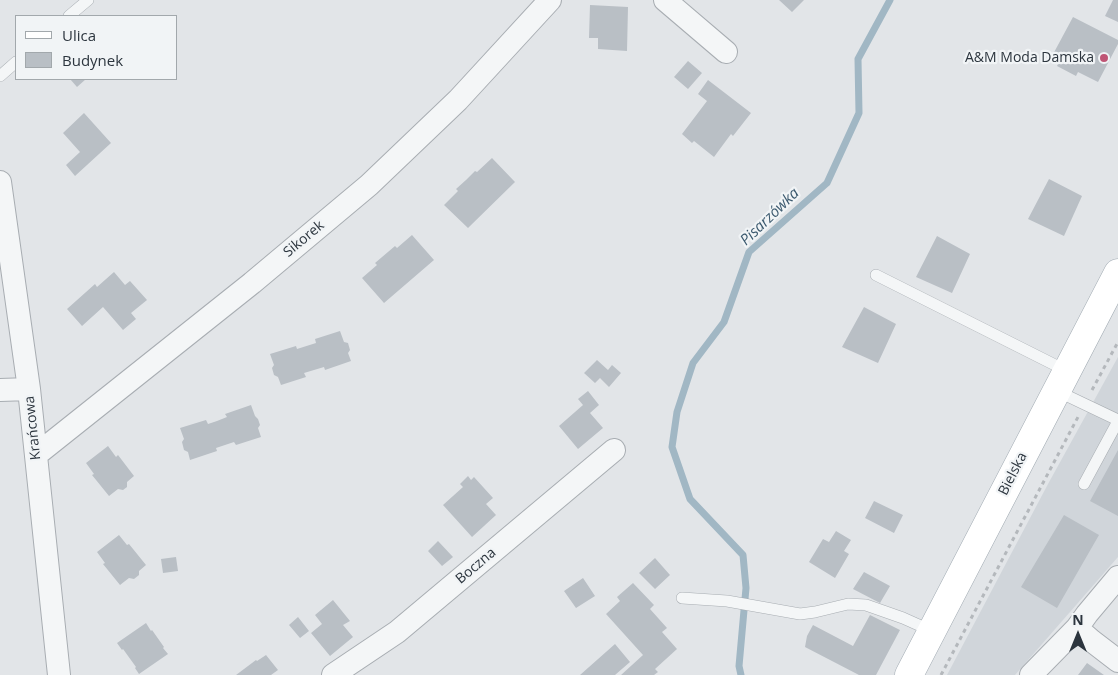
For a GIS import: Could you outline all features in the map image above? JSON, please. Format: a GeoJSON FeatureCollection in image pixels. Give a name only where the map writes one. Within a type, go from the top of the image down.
{"type":"FeatureCollection","features":[{"type":"Feature","properties":{"kind":"main road","name":"Bielska"},"geometry":{"type":"LineString","coordinates":[[909,675],[1118,273]]}},
{"type":"Feature","properties":{"kind":"street","name":"Sikorek"},"geometry":{"type":"LineString","coordinates":[[36,455],[252,283],[369,185],[458,100],[550,0]]}},
{"type":"Feature","properties":{"kind":"street"},"geometry":{"type":"LineString","coordinates":[[665,0],[726,52]]}},
{"type":"Feature","properties":{"kind":"street","name":"Krańcowa"},"geometry":{"type":"LineString","coordinates":[[0,182],[36,455],[59,675]]}},
{"type":"Feature","properties":{"kind":"street"},"geometry":{"type":"LineString","coordinates":[[0,390],[28,389]]}},
{"type":"Feature","properties":{"kind":"street","name":"Boczna"},"geometry":{"type":"LineString","coordinates":[[333,675],[397,632],[614,450]]}},
{"type":"Feature","properties":{"kind":"street"},"geometry":{"type":"LineString","coordinates":[[1031,675],[1077,628],[1118,577]]}},
{"type":"Feature","properties":{"kind":"street"},"geometry":{"type":"LineString","coordinates":[[1077,628],[1118,661]]}},
{"type":"Feature","properties":{"kind":"lane"},"geometry":{"type":"LineString","coordinates":[[70,15],[88,0]]}},
{"type":"Feature","properties":{"kind":"lane"},"geometry":{"type":"LineString","coordinates":[[0,76],[15,63]]}},
{"type":"Feature","properties":{"kind":"lane"},"geometry":{"type":"LineString","coordinates":[[876,275],[1062,381],[1085,404],[1118,420],[1084,484]]}},
{"type":"Feature","properties":{"kind":"lane"},"geometry":{"type":"LineString","coordinates":[[682,598],[727,601],[800,614],[848,604],[866,606],[932,630]]}},
{"type":"Feature","properties":{"kind":"path"},"geometry":{"type":"LineString","coordinates":[[941,675],[1118,342]]}},
{"type":"Feature","properties":{"kind":"shaded area"},"geometry":{"type":"Polygon","coordinates":[[[1118,357],[1118,557],[1015,675],[947,675],[1048,484],[1118,357]]]}},
{"type":"Feature","properties":{"kind":"building"},"geometry":{"type":"Polygon","coordinates":[[[779,0],[804,0],[792,12],[779,0]]]}},
{"type":"Feature","properties":{"kind":"building"},"geometry":{"type":"Polygon","coordinates":[[[1113,0],[1118,0],[1118,22],[1105,16],[1113,0]]]}},
{"type":"Feature","properties":{"kind":"building"},"geometry":{"type":"Polygon","coordinates":[[[590,5],[628,7],[627,51],[598,49],[598,38],[589,38],[590,5]]]}},
{"type":"Feature","properties":{"kind":"building"},"geometry":{"type":"Polygon","coordinates":[[[1073,17],[1118,40],[1118,44],[1098,82],[1078,72],[1076,76],[1057,66],[1059,62],[1051,58],[1073,17]]]}},
{"type":"Feature","properties":{"kind":"building"},"geometry":{"type":"Polygon","coordinates":[[[688,61],[702,73],[688,89],[674,77],[688,61]]]}},
{"type":"Feature","properties":{"kind":"building"},"geometry":{"type":"Polygon","coordinates":[[[71,80],[85,80],[77,87],[71,80]]]}},
{"type":"Feature","properties":{"kind":"building"},"geometry":{"type":"Polygon","coordinates":[[[708,80],[751,113],[733,136],[731,134],[714,157],[682,134],[707,101],[698,94],[708,80]]]}},
{"type":"Feature","properties":{"kind":"building"},"geometry":{"type":"Polygon","coordinates":[[[84,113],[111,143],[75,176],[66,165],[80,152],[63,133],[84,113]]]}},
{"type":"Feature","properties":{"kind":"building"},"geometry":{"type":"Polygon","coordinates":[[[492,158],[515,182],[468,228],[444,205],[458,191],[456,189],[492,158]]]}},
{"type":"Feature","properties":{"kind":"building"},"geometry":{"type":"Polygon","coordinates":[[[1049,179],[1082,196],[1064,236],[1028,219],[1049,179]]]}},
{"type":"Feature","properties":{"kind":"building"},"geometry":{"type":"Polygon","coordinates":[[[412,235],[434,260],[384,303],[362,278],[377,265],[375,263],[412,235]]]}},
{"type":"Feature","properties":{"kind":"building"},"geometry":{"type":"Polygon","coordinates":[[[937,236],[970,254],[952,293],[916,277],[937,236]]]}},
{"type":"Feature","properties":{"kind":"building"},"geometry":{"type":"Polygon","coordinates":[[[114,272],[125,285],[130,281],[147,300],[131,313],[136,319],[123,330],[103,307],[82,326],[67,309],[95,284],[97,287],[114,272]]]}},
{"type":"Feature","properties":{"kind":"building"},"geometry":{"type":"Polygon","coordinates":[[[864,307],[896,324],[878,363],[842,347],[864,307]]]}},
{"type":"Feature","properties":{"kind":"building"},"geometry":{"type":"Polygon","coordinates":[[[340,331],[344,342],[348,343],[350,350],[348,353],[351,361],[325,370],[324,367],[304,373],[306,377],[281,385],[278,377],[274,375],[272,368],[274,365],[270,354],[296,346],[297,349],[316,343],[315,339],[340,331]]]}},
{"type":"Feature","properties":{"kind":"building"},"geometry":{"type":"Polygon","coordinates":[[[597,360],[608,370],[612,365],[621,373],[609,387],[600,378],[595,383],[584,373],[597,360]]]}},
{"type":"Feature","properties":{"kind":"building"},"geometry":{"type":"Polygon","coordinates":[[[588,391],[599,405],[590,413],[603,428],[578,449],[559,426],[583,405],[578,399],[588,391]]]}},
{"type":"Feature","properties":{"kind":"building"},"geometry":{"type":"Polygon","coordinates":[[[251,405],[260,425],[258,428],[261,437],[236,445],[234,442],[216,448],[217,451],[190,460],[188,452],[184,450],[182,442],[184,439],[180,428],[206,420],[208,424],[227,417],[225,414],[251,405]]]}},
{"type":"Feature","properties":{"kind":"building"},"geometry":{"type":"Polygon","coordinates":[[[108,446],[116,457],[118,455],[134,476],[127,482],[127,487],[123,490],[118,489],[109,496],[92,475],[94,474],[86,463],[108,446]]]}},
{"type":"Feature","properties":{"kind":"building"},"geometry":{"type":"Polygon","coordinates":[[[1118,450],[1118,516],[1090,501],[1118,450]]]}},
{"type":"Feature","properties":{"kind":"building"},"geometry":{"type":"Polygon","coordinates":[[[468,476],[471,480],[474,477],[493,498],[486,504],[496,515],[472,537],[443,505],[463,487],[460,484],[468,476]]]}},
{"type":"Feature","properties":{"kind":"building"},"geometry":{"type":"Polygon","coordinates":[[[874,501],[903,515],[894,533],[865,518],[874,501]]]}},
{"type":"Feature","properties":{"kind":"building"},"geometry":{"type":"Polygon","coordinates":[[[1064,515],[1099,535],[1057,608],[1021,587],[1064,515]]]}},
{"type":"Feature","properties":{"kind":"building"},"geometry":{"type":"Polygon","coordinates":[[[836,531],[851,540],[844,551],[849,554],[835,578],[809,562],[823,539],[829,542],[836,531]]]}},
{"type":"Feature","properties":{"kind":"building"},"geometry":{"type":"Polygon","coordinates":[[[119,535],[146,565],[134,579],[129,578],[120,585],[103,564],[105,563],[97,552],[119,535]]]}},
{"type":"Feature","properties":{"kind":"building"},"geometry":{"type":"Polygon","coordinates":[[[438,541],[453,557],[442,566],[428,551],[438,541]]]}},
{"type":"Feature","properties":{"kind":"building"},"geometry":{"type":"Polygon","coordinates":[[[176,557],[178,571],[163,573],[161,559],[176,557]]]}},
{"type":"Feature","properties":{"kind":"building"},"geometry":{"type":"Polygon","coordinates":[[[655,558],[670,575],[655,589],[639,573],[655,558]]]}},
{"type":"Feature","properties":{"kind":"building"},"geometry":{"type":"Polygon","coordinates":[[[864,572],[890,586],[880,603],[853,589],[864,572]]]}},
{"type":"Feature","properties":{"kind":"building"},"geometry":{"type":"Polygon","coordinates":[[[583,578],[595,596],[576,608],[564,591],[583,578]]]}},
{"type":"Feature","properties":{"kind":"building"},"geometry":{"type":"Polygon","coordinates":[[[633,583],[654,605],[650,609],[667,628],[662,632],[677,649],[655,669],[658,672],[654,675],[621,675],[643,655],[606,614],[620,601],[617,597],[633,583]]]}},
{"type":"Feature","properties":{"kind":"building"},"geometry":{"type":"Polygon","coordinates":[[[333,600],[350,621],[343,625],[353,637],[330,656],[311,633],[322,624],[315,615],[333,600]]]}},
{"type":"Feature","properties":{"kind":"building"},"geometry":{"type":"Polygon","coordinates":[[[870,615],[900,630],[876,675],[859,675],[805,647],[807,636],[813,625],[853,646],[870,615]]]}},
{"type":"Feature","properties":{"kind":"building"},"geometry":{"type":"Polygon","coordinates":[[[298,617],[309,631],[300,638],[289,625],[298,617]]]}},
{"type":"Feature","properties":{"kind":"building"},"geometry":{"type":"Polygon","coordinates":[[[146,623],[168,654],[139,674],[136,667],[117,643],[146,623]]]}},
{"type":"Feature","properties":{"kind":"building"},"geometry":{"type":"Polygon","coordinates":[[[615,644],[630,662],[615,675],[580,675],[615,644]]]}},
{"type":"Feature","properties":{"kind":"building"},"geometry":{"type":"Polygon","coordinates":[[[266,655],[278,670],[271,675],[236,675],[256,660],[266,655]]]}},
{"type":"Feature","properties":{"kind":"building"},"geometry":{"type":"Polygon","coordinates":[[[1087,663],[1104,675],[1078,675],[1087,663]]]}},
{"type":"Feature","properties":{"kind":"waterway","name":"Pisarzówka"},"geometry":{"type":"LineString","coordinates":[[741,675],[739,666],[746,588],[743,555],[690,499],[672,447],[677,412],[693,363],[724,322],[749,252],[827,183],[859,113],[858,59],[890,0]]}},
{"type":"Feature","properties":{"kind":"place","name":"A&M Moda Damska"},"geometry":{"type":"Point","coordinates":[1104,58]}}]}
